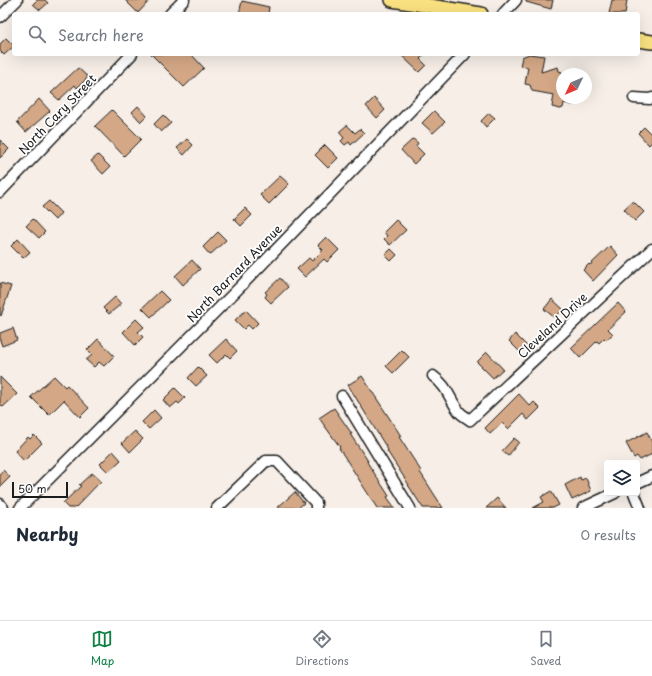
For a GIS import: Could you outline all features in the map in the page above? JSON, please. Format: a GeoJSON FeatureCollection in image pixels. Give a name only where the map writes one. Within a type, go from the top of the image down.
{"type":"FeatureCollection","features":[{"type":"Feature","properties":{"kind":"main road"},"geometry":{"type":"LineString","coordinates":[[392,0],[468,12]]}},
{"type":"Feature","properties":{"kind":"main road"},"geometry":{"type":"LineString","coordinates":[[640,40],[652,42]]}},
{"type":"Feature","properties":{"kind":"street"},"geometry":{"type":"LineString","coordinates":[[0,17],[16,0]]}},
{"type":"Feature","properties":{"kind":"street"},"geometry":{"type":"LineString","coordinates":[[172,12],[184,0]]}},
{"type":"Feature","properties":{"kind":"street"},"geometry":{"type":"LineString","coordinates":[[504,12],[516,0]]}},
{"type":"Feature","properties":{"kind":"street","name":"North Cary Street"},"geometry":{"type":"LineString","coordinates":[[0,192],[130,56]]}},
{"type":"Feature","properties":{"kind":"street","name":"North Barnard Avenue"},"geometry":{"type":"LineString","coordinates":[[20,508],[241,286],[463,56]]}},
{"type":"Feature","properties":{"kind":"street"},"geometry":{"type":"LineString","coordinates":[[634,98],[652,98]]}},
{"type":"Feature","properties":{"kind":"street","name":"Cleveland Drive"},"geometry":{"type":"LineString","coordinates":[[433,376],[441,381],[450,394],[458,411],[470,420],[652,249]]}},
{"type":"Feature","properties":{"kind":"street"},"geometry":{"type":"LineString","coordinates":[[342,396],[410,508]]}},
{"type":"Feature","properties":{"kind":"street"},"geometry":{"type":"LineString","coordinates":[[217,508],[266,461],[277,461],[316,503],[316,508]]}},
{"type":"Feature","properties":{"kind":"street"},"geometry":{"type":"LineString","coordinates":[[640,482],[652,476]]}},
{"type":"Feature","properties":{"kind":"street"},"geometry":{"type":"LineString","coordinates":[[583,508],[609,496]]}},
{"type":"Feature","properties":{"kind":"street"},"geometry":{"type":"LineString","coordinates":[[635,496],[640,508]]}},
{"type":"Feature","properties":{"kind":"street"},"geometry":{"type":"LineString","coordinates":[[0,504],[3,508]]}},
{"type":"Feature","properties":{"kind":"building"},"geometry":{"type":"Polygon","coordinates":[[[37,0],[45,0],[48,3],[40,10],[33,4],[37,0]]]}},
{"type":"Feature","properties":{"kind":"building"},"geometry":{"type":"Polygon","coordinates":[[[125,0],[150,0],[139,12],[137,12],[125,0]]]}},
{"type":"Feature","properties":{"kind":"building"},"geometry":{"type":"Polygon","coordinates":[[[526,0],[553,0],[551,9],[526,2],[526,0]]]}},
{"type":"Feature","properties":{"kind":"building"},"geometry":{"type":"Polygon","coordinates":[[[612,0],[627,0],[625,12],[609,12],[612,0]]]}},
{"type":"Feature","properties":{"kind":"building"},"geometry":{"type":"Polygon","coordinates":[[[242,1],[269,7],[268,12],[239,12],[242,1]]]}},
{"type":"Feature","properties":{"kind":"building"},"geometry":{"type":"Polygon","coordinates":[[[6,38],[12,44],[12,48],[4,55],[0,51],[0,44],[6,38]]]}},
{"type":"Feature","properties":{"kind":"building"},"geometry":{"type":"Polygon","coordinates":[[[153,56],[193,56],[204,68],[184,87],[153,56]]]}},
{"type":"Feature","properties":{"kind":"building"},"geometry":{"type":"Polygon","coordinates":[[[402,56],[423,56],[420,59],[426,65],[419,72],[402,56]]]}},
{"type":"Feature","properties":{"kind":"building"},"geometry":{"type":"Polygon","coordinates":[[[524,56],[544,56],[541,72],[558,67],[556,68],[556,104],[564,104],[563,108],[560,109],[552,107],[554,95],[532,91],[530,85],[525,84],[528,67],[520,66],[522,57],[524,56]]]}},
{"type":"Feature","properties":{"kind":"building"},"geometry":{"type":"Polygon","coordinates":[[[78,68],[88,77],[77,88],[75,85],[59,100],[51,93],[78,68]]]}},
{"type":"Feature","properties":{"kind":"building"},"geometry":{"type":"Polygon","coordinates":[[[374,98],[385,110],[377,118],[366,106],[374,98]]]}},
{"type":"Feature","properties":{"kind":"building"},"geometry":{"type":"Polygon","coordinates":[[[39,99],[50,111],[26,132],[17,122],[39,99]]]}},
{"type":"Feature","properties":{"kind":"building"},"geometry":{"type":"Polygon","coordinates":[[[138,106],[147,116],[141,122],[132,112],[138,106]]]}},
{"type":"Feature","properties":{"kind":"building"},"geometry":{"type":"Polygon","coordinates":[[[112,110],[141,139],[124,156],[95,126],[112,110]]]}},
{"type":"Feature","properties":{"kind":"building"},"geometry":{"type":"Polygon","coordinates":[[[434,111],[445,122],[433,133],[422,123],[434,111]]]}},
{"type":"Feature","properties":{"kind":"building"},"geometry":{"type":"Polygon","coordinates":[[[489,113],[495,118],[486,127],[481,121],[489,113]]]}},
{"type":"Feature","properties":{"kind":"building"},"geometry":{"type":"Polygon","coordinates":[[[163,115],[171,123],[161,132],[154,124],[163,115]]]}},
{"type":"Feature","properties":{"kind":"building"},"geometry":{"type":"Polygon","coordinates":[[[347,125],[355,133],[360,129],[364,133],[351,145],[349,142],[345,145],[341,141],[344,138],[339,132],[347,125]]]}},
{"type":"Feature","properties":{"kind":"building"},"geometry":{"type":"Polygon","coordinates":[[[644,127],[652,135],[652,142],[649,145],[638,133],[644,127]]]}},
{"type":"Feature","properties":{"kind":"building"},"geometry":{"type":"Polygon","coordinates":[[[187,139],[193,145],[184,155],[177,148],[187,139]]]}},
{"type":"Feature","properties":{"kind":"building"},"geometry":{"type":"Polygon","coordinates":[[[413,139],[418,143],[416,146],[424,154],[414,164],[401,150],[413,139]]]}},
{"type":"Feature","properties":{"kind":"building"},"geometry":{"type":"Polygon","coordinates":[[[0,140],[9,149],[0,158],[0,140]]]}},
{"type":"Feature","properties":{"kind":"building"},"geometry":{"type":"Polygon","coordinates":[[[325,145],[338,158],[328,168],[315,155],[325,145]]]}},
{"type":"Feature","properties":{"kind":"building"},"geometry":{"type":"Polygon","coordinates":[[[98,155],[110,167],[103,174],[91,161],[98,155]]]}},
{"type":"Feature","properties":{"kind":"building"},"geometry":{"type":"Polygon","coordinates":[[[280,176],[289,184],[269,204],[260,195],[280,176]]]}},
{"type":"Feature","properties":{"kind":"building"},"geometry":{"type":"Polygon","coordinates":[[[49,201],[61,213],[55,220],[42,207],[49,201]]]}},
{"type":"Feature","properties":{"kind":"building"},"geometry":{"type":"Polygon","coordinates":[[[633,201],[644,212],[635,221],[624,209],[633,201]]]}},
{"type":"Feature","properties":{"kind":"building"},"geometry":{"type":"Polygon","coordinates":[[[245,208],[252,215],[241,226],[234,219],[245,208]]]}},
{"type":"Feature","properties":{"kind":"building"},"geometry":{"type":"Polygon","coordinates":[[[33,219],[45,232],[39,238],[26,226],[33,219]]]}},
{"type":"Feature","properties":{"kind":"building"},"geometry":{"type":"Polygon","coordinates":[[[396,220],[406,230],[390,245],[384,239],[387,236],[384,232],[396,220]]]}},
{"type":"Feature","properties":{"kind":"building"},"geometry":{"type":"Polygon","coordinates":[[[218,232],[226,240],[210,255],[203,247],[218,232]]]}},
{"type":"Feature","properties":{"kind":"building"},"geometry":{"type":"Polygon","coordinates":[[[326,237],[339,250],[327,262],[324,259],[305,277],[297,269],[309,258],[312,261],[323,250],[318,245],[326,237]]]}},
{"type":"Feature","properties":{"kind":"building"},"geometry":{"type":"Polygon","coordinates":[[[18,239],[30,252],[23,258],[11,246],[18,239]]]}},
{"type":"Feature","properties":{"kind":"building"},"geometry":{"type":"Polygon","coordinates":[[[610,246],[618,255],[593,281],[583,270],[610,246]]]}},
{"type":"Feature","properties":{"kind":"building"},"geometry":{"type":"Polygon","coordinates":[[[391,249],[397,255],[391,261],[385,255],[391,249]]]}},
{"type":"Feature","properties":{"kind":"building"},"geometry":{"type":"Polygon","coordinates":[[[192,260],[200,269],[183,285],[175,276],[192,260]]]}},
{"type":"Feature","properties":{"kind":"building"},"geometry":{"type":"Polygon","coordinates":[[[280,278],[288,287],[271,303],[265,297],[267,294],[265,292],[280,278]]]}},
{"type":"Feature","properties":{"kind":"building"},"geometry":{"type":"Polygon","coordinates":[[[0,283],[11,286],[1,316],[0,315],[0,283]]]}},
{"type":"Feature","properties":{"kind":"building"},"geometry":{"type":"Polygon","coordinates":[[[160,291],[169,300],[151,317],[142,308],[160,291]]]}},
{"type":"Feature","properties":{"kind":"building"},"geometry":{"type":"Polygon","coordinates":[[[115,297],[121,304],[109,314],[103,308],[115,297]]]}},
{"type":"Feature","properties":{"kind":"building"},"geometry":{"type":"Polygon","coordinates":[[[552,299],[563,309],[555,318],[544,309],[552,299]]]}},
{"type":"Feature","properties":{"kind":"building"},"geometry":{"type":"Polygon","coordinates":[[[618,303],[626,312],[608,329],[613,334],[606,340],[604,338],[599,343],[597,341],[580,358],[571,348],[618,303]]]}},
{"type":"Feature","properties":{"kind":"building"},"geometry":{"type":"Polygon","coordinates":[[[246,310],[258,323],[252,329],[248,325],[244,329],[235,320],[246,310]]]}},
{"type":"Feature","properties":{"kind":"building"},"geometry":{"type":"Polygon","coordinates":[[[136,319],[144,327],[138,332],[143,337],[135,345],[123,332],[136,319]]]}},
{"type":"Feature","properties":{"kind":"building"},"geometry":{"type":"Polygon","coordinates":[[[13,328],[17,340],[2,346],[0,333],[13,328]]]}},
{"type":"Feature","properties":{"kind":"building"},"geometry":{"type":"Polygon","coordinates":[[[515,334],[527,346],[520,352],[509,341],[515,334]]]}},
{"type":"Feature","properties":{"kind":"building"},"geometry":{"type":"Polygon","coordinates":[[[98,339],[114,356],[104,366],[99,362],[94,367],[86,360],[92,355],[87,350],[98,339]]]}},
{"type":"Feature","properties":{"kind":"building"},"geometry":{"type":"Polygon","coordinates":[[[226,339],[237,351],[230,358],[226,354],[217,363],[209,355],[226,339]]]}},
{"type":"Feature","properties":{"kind":"building"},"geometry":{"type":"Polygon","coordinates":[[[402,350],[409,357],[393,373],[386,366],[402,350]]]}},
{"type":"Feature","properties":{"kind":"building"},"geometry":{"type":"Polygon","coordinates":[[[487,352],[503,369],[493,378],[477,362],[487,352]]]}},
{"type":"Feature","properties":{"kind":"building"},"geometry":{"type":"Polygon","coordinates":[[[198,367],[207,376],[196,386],[188,378],[198,367]]]}},
{"type":"Feature","properties":{"kind":"building"},"geometry":{"type":"Polygon","coordinates":[[[54,376],[65,387],[67,385],[89,408],[80,417],[64,400],[49,415],[31,397],[54,376]]]}},
{"type":"Feature","properties":{"kind":"building"},"geometry":{"type":"Polygon","coordinates":[[[362,376],[401,436],[399,437],[443,508],[423,508],[387,451],[388,450],[348,385],[362,376]]]}},
{"type":"Feature","properties":{"kind":"building"},"geometry":{"type":"Polygon","coordinates":[[[0,377],[17,394],[3,407],[0,404],[0,377]]]}},
{"type":"Feature","properties":{"kind":"building"},"geometry":{"type":"Polygon","coordinates":[[[175,388],[185,398],[179,404],[177,402],[170,408],[163,400],[175,388]]]}},
{"type":"Feature","properties":{"kind":"building"},"geometry":{"type":"Polygon","coordinates":[[[519,394],[530,406],[534,402],[540,408],[528,420],[523,414],[508,429],[502,423],[490,434],[485,428],[519,394]]]}},
{"type":"Feature","properties":{"kind":"building"},"geometry":{"type":"Polygon","coordinates":[[[334,408],[352,434],[350,434],[368,461],[367,462],[389,496],[387,497],[395,508],[377,508],[339,448],[340,447],[319,418],[334,408]]]}},
{"type":"Feature","properties":{"kind":"building"},"geometry":{"type":"Polygon","coordinates":[[[154,410],[161,418],[149,429],[142,422],[154,410]]]}},
{"type":"Feature","properties":{"kind":"building"},"geometry":{"type":"Polygon","coordinates":[[[135,431],[143,439],[130,452],[122,443],[135,431]]]}},
{"type":"Feature","properties":{"kind":"building"},"geometry":{"type":"Polygon","coordinates":[[[647,432],[652,442],[652,454],[640,460],[637,456],[634,458],[626,443],[647,432]]]}},
{"type":"Feature","properties":{"kind":"building"},"geometry":{"type":"Polygon","coordinates":[[[34,435],[42,443],[24,461],[15,451],[28,437],[30,439],[34,435]]]}},
{"type":"Feature","properties":{"kind":"building"},"geometry":{"type":"Polygon","coordinates":[[[514,438],[519,442],[508,456],[502,451],[514,438]]]}},
{"type":"Feature","properties":{"kind":"building"},"geometry":{"type":"Polygon","coordinates":[[[113,451],[121,460],[108,472],[100,464],[113,451]]]}},
{"type":"Feature","properties":{"kind":"building"},"geometry":{"type":"Polygon","coordinates":[[[3,470],[10,477],[0,487],[0,473],[3,470]]]}},
{"type":"Feature","properties":{"kind":"building"},"geometry":{"type":"Polygon","coordinates":[[[92,473],[101,481],[75,508],[68,508],[63,503],[92,473]]]}},
{"type":"Feature","properties":{"kind":"building"},"geometry":{"type":"Polygon","coordinates":[[[580,477],[581,480],[586,478],[591,491],[572,500],[565,485],[580,477]]]}},
{"type":"Feature","properties":{"kind":"building"},"geometry":{"type":"Polygon","coordinates":[[[551,491],[559,505],[553,508],[533,508],[544,502],[541,497],[551,491]]]}},
{"type":"Feature","properties":{"kind":"building"},"geometry":{"type":"Polygon","coordinates":[[[295,492],[304,503],[298,508],[277,508],[295,492]]]}},
{"type":"Feature","properties":{"kind":"building"},"geometry":{"type":"Polygon","coordinates":[[[497,498],[506,508],[486,508],[497,498]]]}}]}
